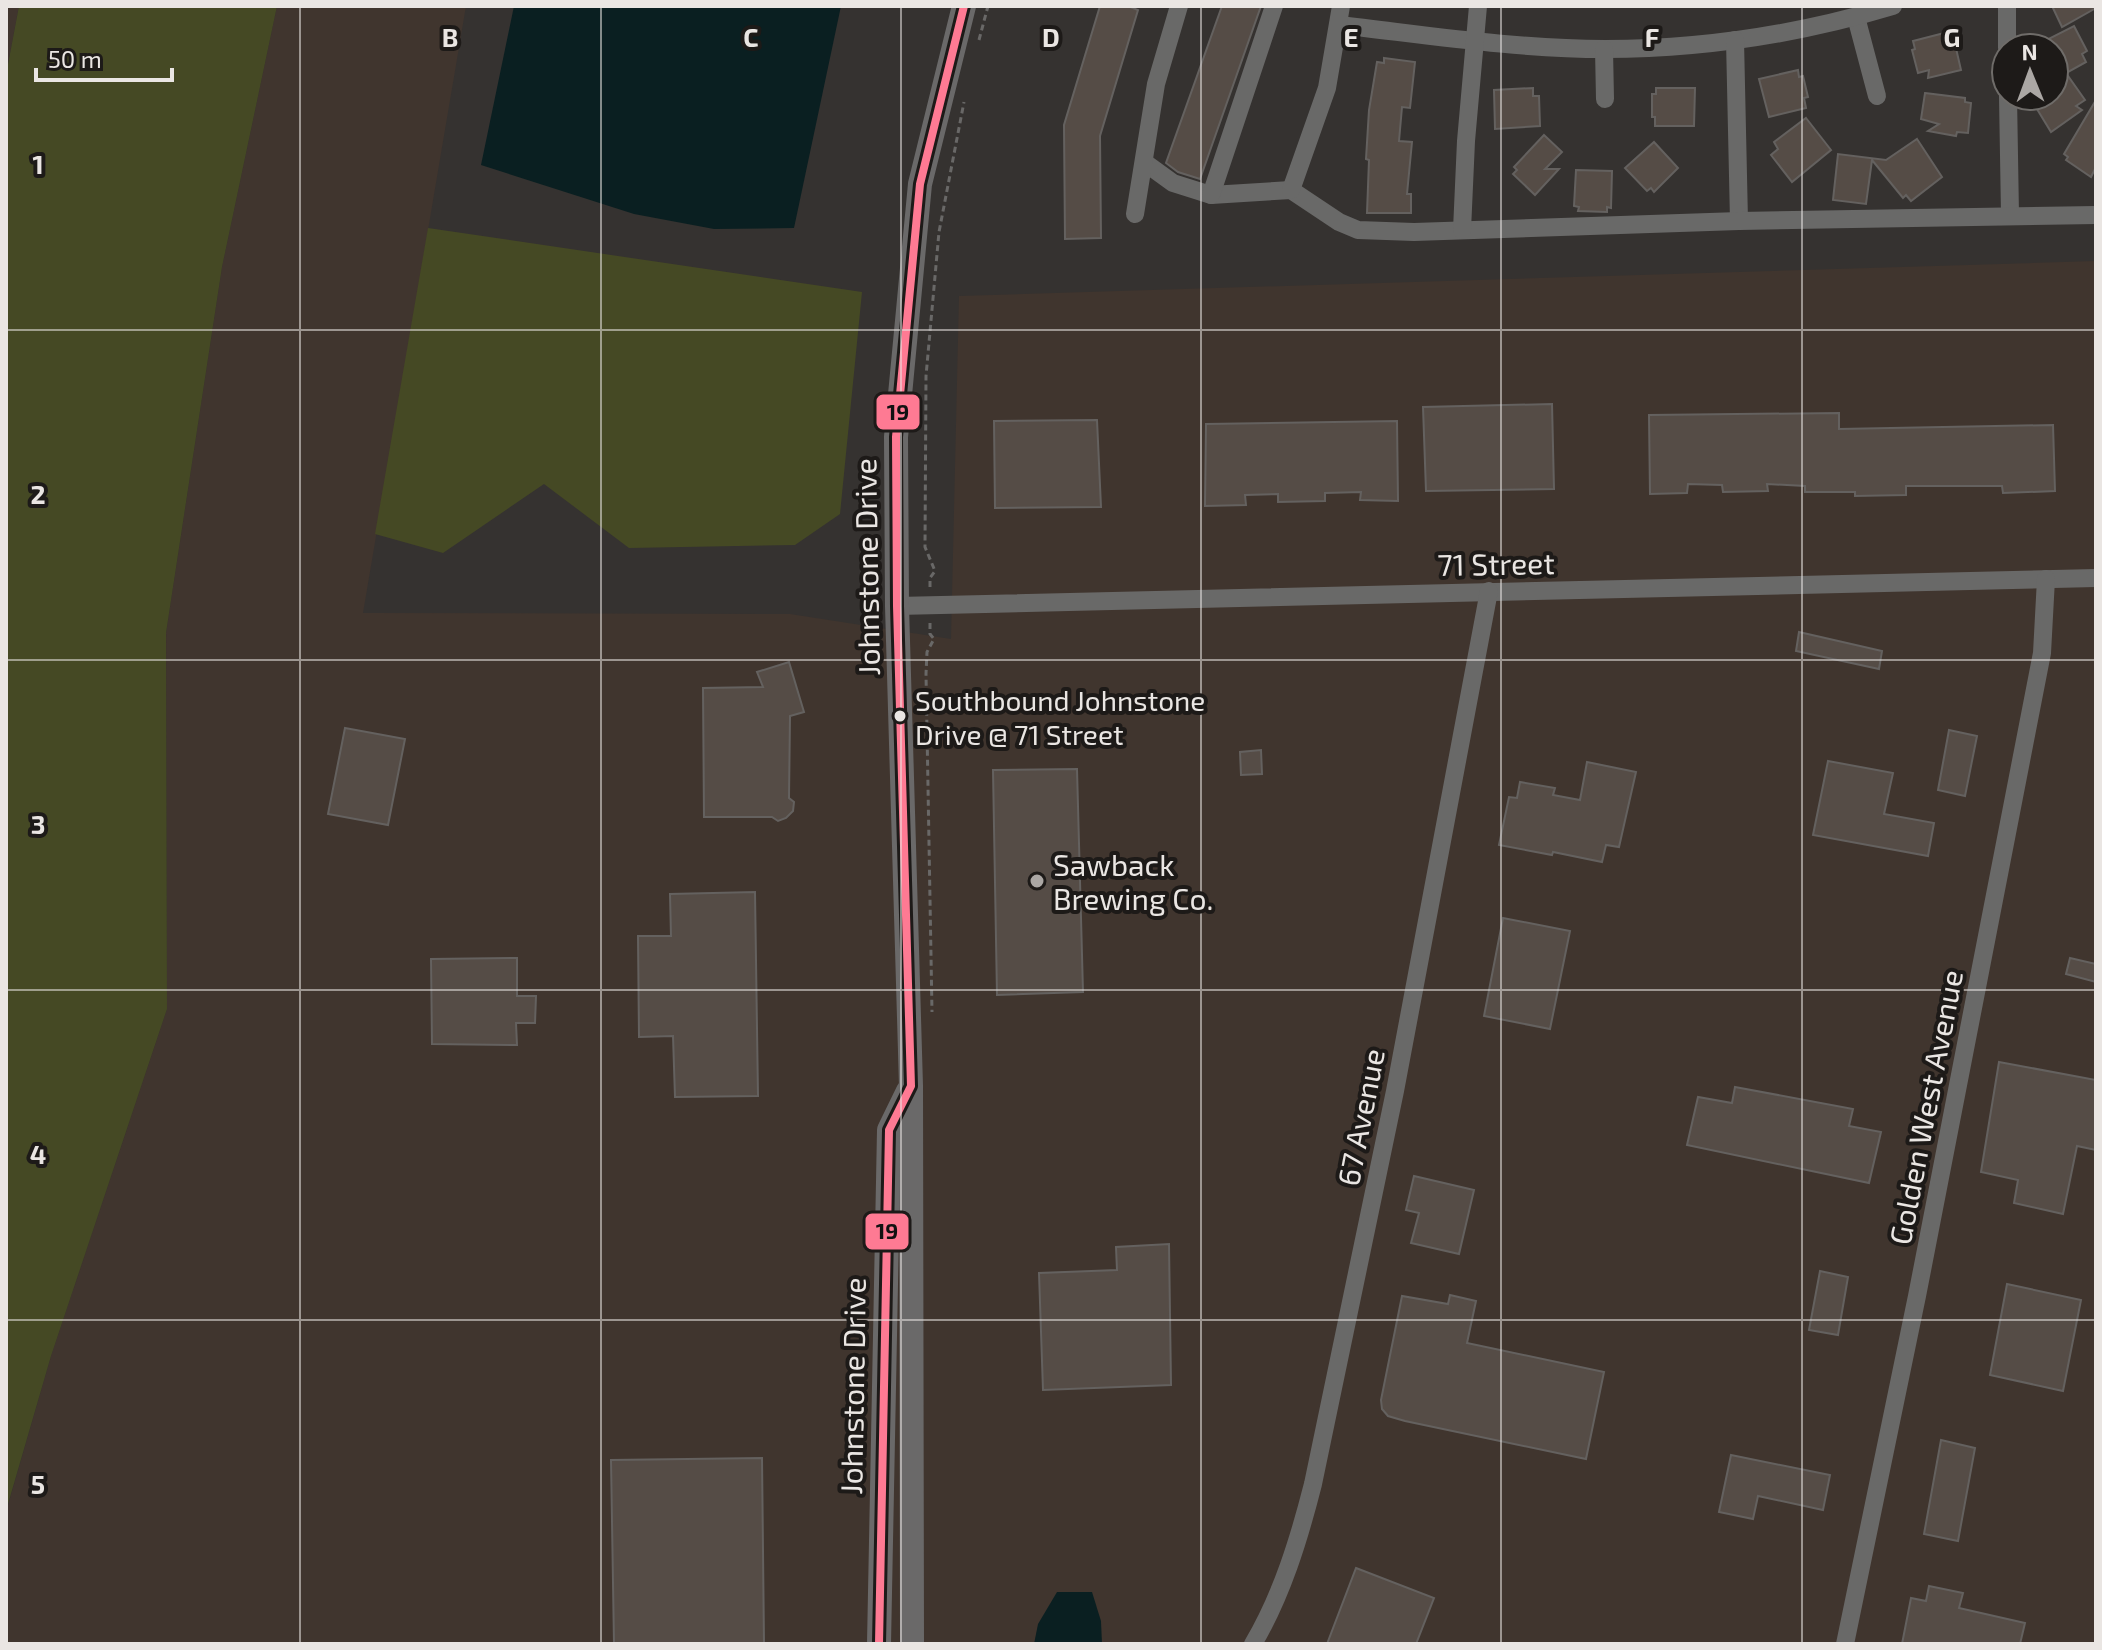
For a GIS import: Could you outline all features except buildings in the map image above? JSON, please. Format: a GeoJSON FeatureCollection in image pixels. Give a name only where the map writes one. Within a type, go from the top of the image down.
{"type":"FeatureCollection","features":[{"type":"Feature","properties":{"kind":"main road","name":"Johnstone Drive"},"geometry":{"type":"LineString","coordinates":[[912,1644],[911,1086],[897,606],[896,437],[920,184],[964,6]]}},
{"type":"Feature","properties":{"kind":"main road","name":"Johnstone Drive"},"geometry":{"type":"LineString","coordinates":[[879,1644],[889,1130],[911,1086]]}},
{"type":"Feature","properties":{"kind":"street"},"geometry":{"type":"LineString","coordinates":[[1135,214],[1156,84],[1179,6]]}},
{"type":"Feature","properties":{"kind":"street"},"geometry":{"type":"LineString","coordinates":[[1211,195],[1274,6]]}},
{"type":"Feature","properties":{"kind":"street"},"geometry":{"type":"LineString","coordinates":[[1462,230],[1473,41],[1478,6]]}},
{"type":"Feature","properties":{"kind":"street"},"geometry":{"type":"LineString","coordinates":[[1291,190],[1327,88],[1340,15],[1473,41],[1604,49],[1735,40],[1856,17],[1893,6]]}},
{"type":"Feature","properties":{"kind":"street"},"geometry":{"type":"LineString","coordinates":[[2007,6],[2007,32]]}},
{"type":"Feature","properties":{"kind":"street"},"geometry":{"type":"LineString","coordinates":[[1856,17],[1877,96]]}},
{"type":"Feature","properties":{"kind":"street"},"geometry":{"type":"LineString","coordinates":[[1735,40],[1739,221]]}},
{"type":"Feature","properties":{"kind":"street"},"geometry":{"type":"LineString","coordinates":[[1604,49],[1605,99]]}},
{"type":"Feature","properties":{"kind":"street"},"geometry":{"type":"LineString","coordinates":[[2008,112],[2010,215]]}},
{"type":"Feature","properties":{"kind":"street"},"geometry":{"type":"LineString","coordinates":[[1144,162],[1173,183],[1211,195],[1291,190],[1339,222],[1358,230],[2096,215]]}},
{"type":"Feature","properties":{"kind":"street","name":"71 Street"},"geometry":{"type":"LineString","coordinates":[[897,606],[2096,578]]}},
{"type":"Feature","properties":{"kind":"street","name":"Golden West Avenue"},"geometry":{"type":"LineString","coordinates":[[1845,1644],[1917,1296],[2042,653],[2046,579]]}},
{"type":"Feature","properties":{"kind":"street","name":"67 Avenue"},"geometry":{"type":"LineString","coordinates":[[1253,1644],[1266,1623],[1278,1592],[1313,1484],[1395,1091],[1489,591]]}},
{"type":"Feature","properties":{"kind":"path"},"geometry":{"type":"LineString","coordinates":[[976,52],[988,6]]}},
{"type":"Feature","properties":{"kind":"path"},"geometry":{"type":"LineString","coordinates":[[930,578],[935,571],[928,561],[925,547],[926,376],[939,232],[965,97]]}},
{"type":"Feature","properties":{"kind":"shaded area"},"geometry":{"type":"Polygon","coordinates":[[[6,6],[19,6],[6,75],[6,6]]]}},
{"type":"Feature","properties":{"kind":"shaded area"},"geometry":{"type":"Polygon","coordinates":[[[277,6],[466,6],[363,613],[790,614],[951,639],[959,296],[2096,261],[2096,1644],[6,1644],[6,1512],[51,1356],[167,1009],[166,633],[222,267],[277,6]]]}},
{"type":"Feature","properties":{"kind":"green space"},"geometry":{"type":"Polygon","coordinates":[[[19,6],[277,6],[222,267],[166,633],[167,1009],[51,1356],[6,1511],[6,75],[19,6]]]}},
{"type":"Feature","properties":{"kind":"green space"},"geometry":{"type":"Polygon","coordinates":[[[428,228],[862,292],[840,514],[795,545],[629,548],[544,484],[443,553],[375,534],[428,228]]]}},
{"type":"Feature","properties":{"kind":"water"},"geometry":{"type":"Polygon","coordinates":[[[514,6],[841,6],[794,228],[714,229],[634,214],[481,165],[514,6]]]}},
{"type":"Feature","properties":{"kind":"water"},"geometry":{"type":"Polygon","coordinates":[[[1057,1592],[1092,1592],[1101,1621],[1102,1644],[1034,1644],[1038,1624],[1057,1592]]]}},
{"type":"Feature","properties":{"kind":"transit line","name":"19"},"geometry":{"type":"LineString","coordinates":[[879,1644],[889,1130],[911,1086],[897,606],[896,437],[920,184],[964,6]]}},
{"type":"Feature","properties":{"kind":"place","name":"Southbound Johnstone Drive @ 71 Street"},"geometry":{"type":"Point","coordinates":[900,716]}},
{"type":"Feature","properties":{"kind":"place","name":"Sawback Brewing Co."},"geometry":{"type":"Point","coordinates":[1037,881]}}]}
